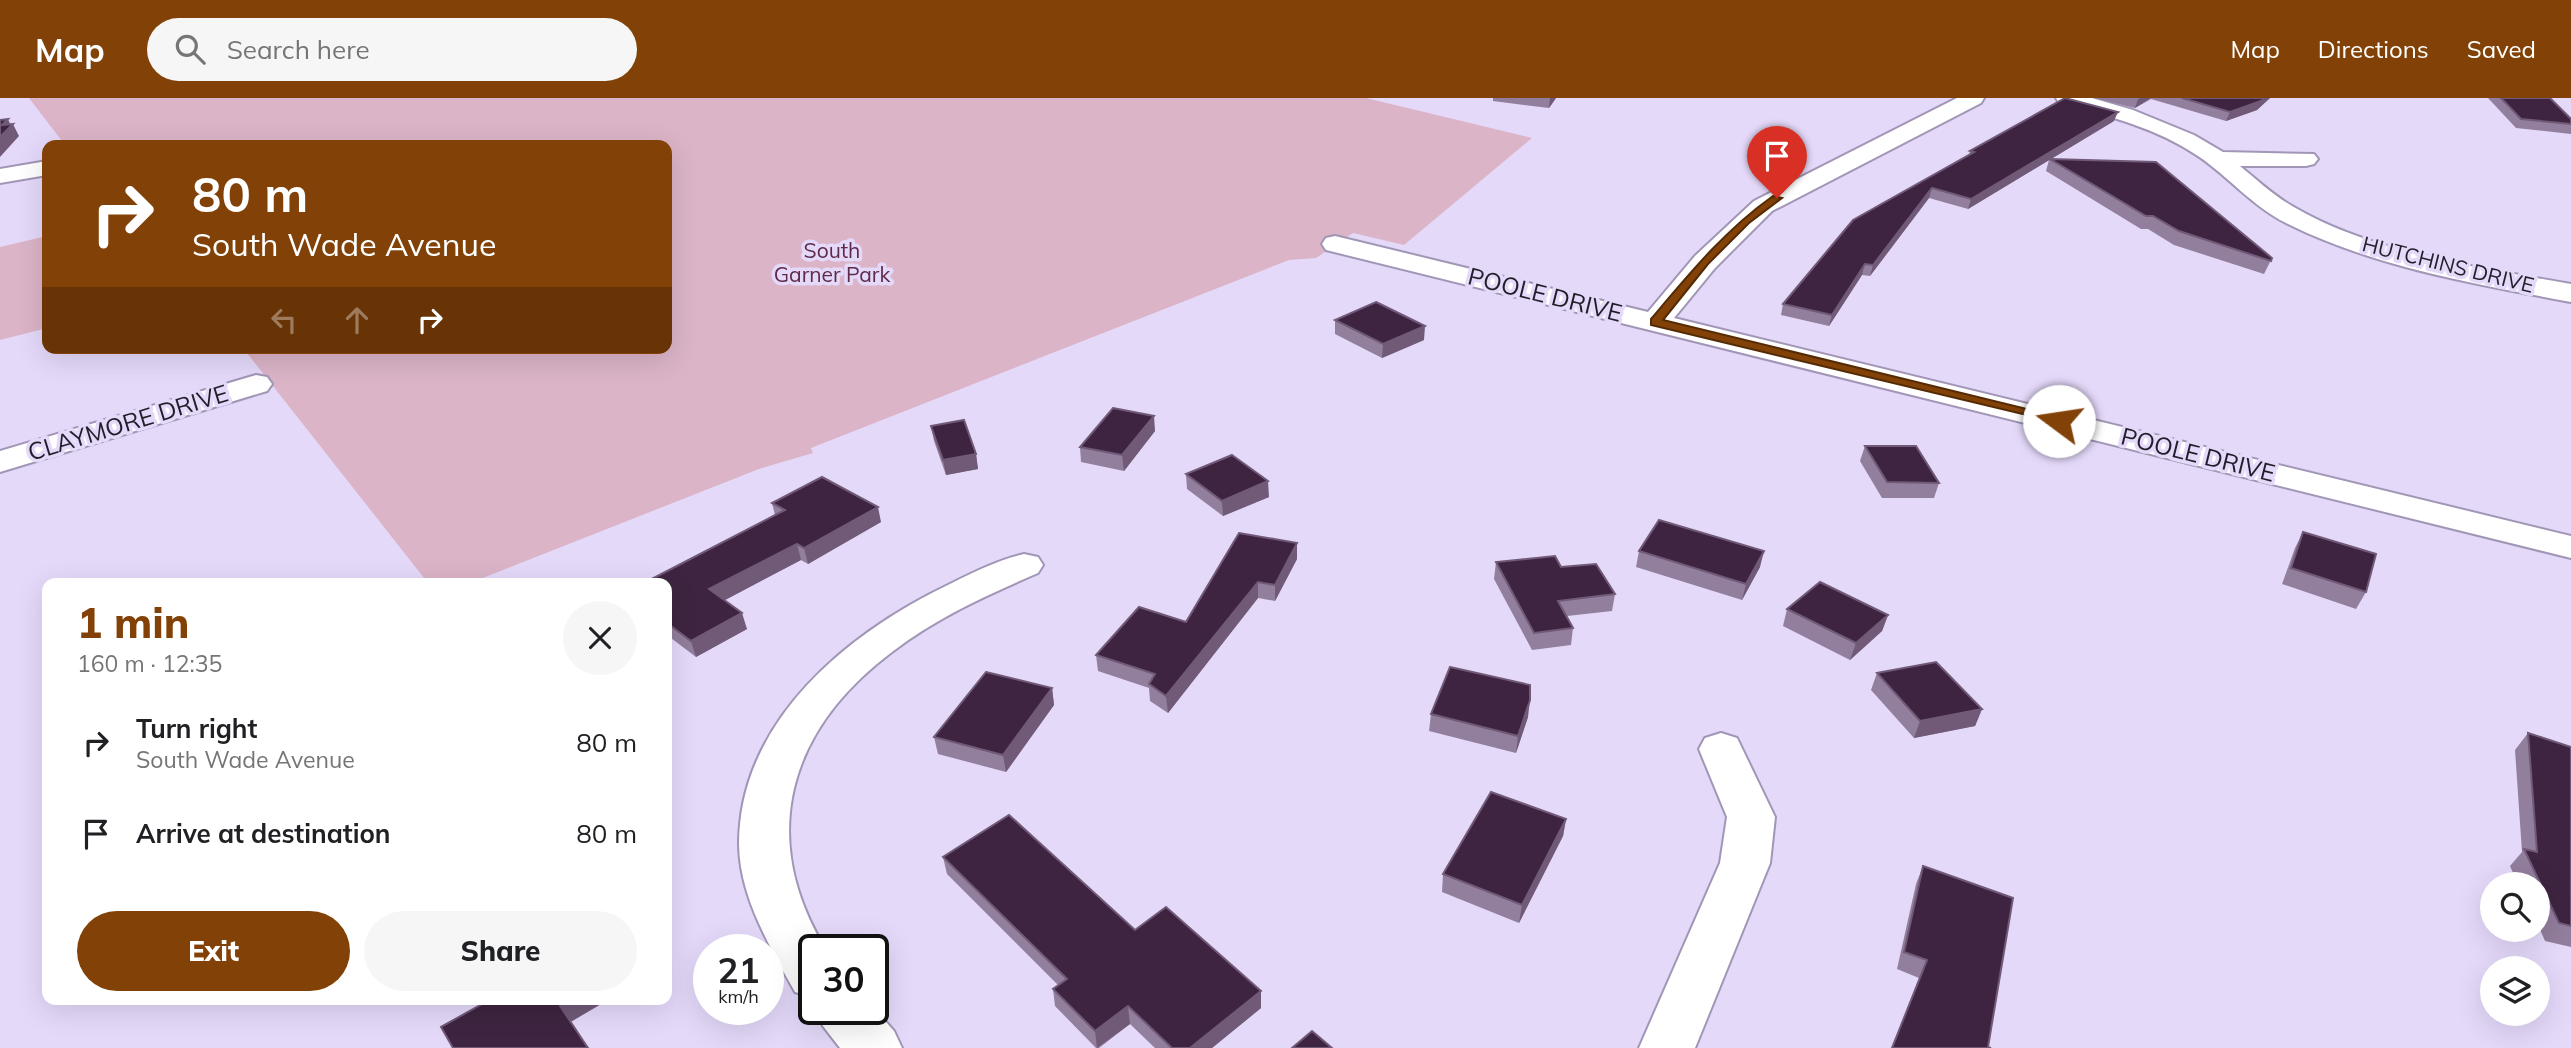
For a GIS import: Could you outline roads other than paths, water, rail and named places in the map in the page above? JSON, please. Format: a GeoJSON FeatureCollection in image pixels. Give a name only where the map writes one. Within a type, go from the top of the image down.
{"type":"FeatureCollection","features":[{"type":"Feature","properties":{"kind":"street"},"geometry":{"type":"LineString","coordinates":[[1656,322],[1704,262],[1763,206],[1973,98]]}},
{"type":"Feature","properties":{"kind":"street","name":"HUTCHINS DRIVE"},"geometry":{"type":"LineString","coordinates":[[2067,98],[2163,129],[2218,159],[2242,182],[2292,217],[2379,252],[2467,274],[2571,293]]}},
{"type":"Feature","properties":{"kind":"street"},"geometry":{"type":"LineString","coordinates":[[2218,159],[2306,159]]}},
{"type":"Feature","properties":{"kind":"street"},"geometry":{"type":"LineString","coordinates":[[0,176],[42,169]]}},
{"type":"Feature","properties":{"kind":"street","name":"POOLE DRIVE"},"geometry":{"type":"LineString","coordinates":[[1335,244],[2571,547]]}},
{"type":"Feature","properties":{"kind":"street","name":"CLAYMORE DRIVE"},"geometry":{"type":"LineString","coordinates":[[0,462],[256,384]]}},
{"type":"Feature","properties":{"kind":"street"},"geometry":{"type":"LineString","coordinates":[[798,947],[778,910],[763,844],[770,788],[793,735],[829,687],[877,642],[974,586],[1024,565]]}},
{"type":"Feature","properties":{"kind":"street"},"geometry":{"type":"LineString","coordinates":[[1667,1048],[1745,863],[1751,817],[1721,750]]}},
{"type":"Feature","properties":{"kind":"street"},"geometry":{"type":"LineString","coordinates":[[855,1025],[874,1048]]}},
{"type":"Feature","properties":{"kind":"park label","name":"South Garner Park"},"geometry":{"type":"Point","coordinates":[832,263]}}]}
